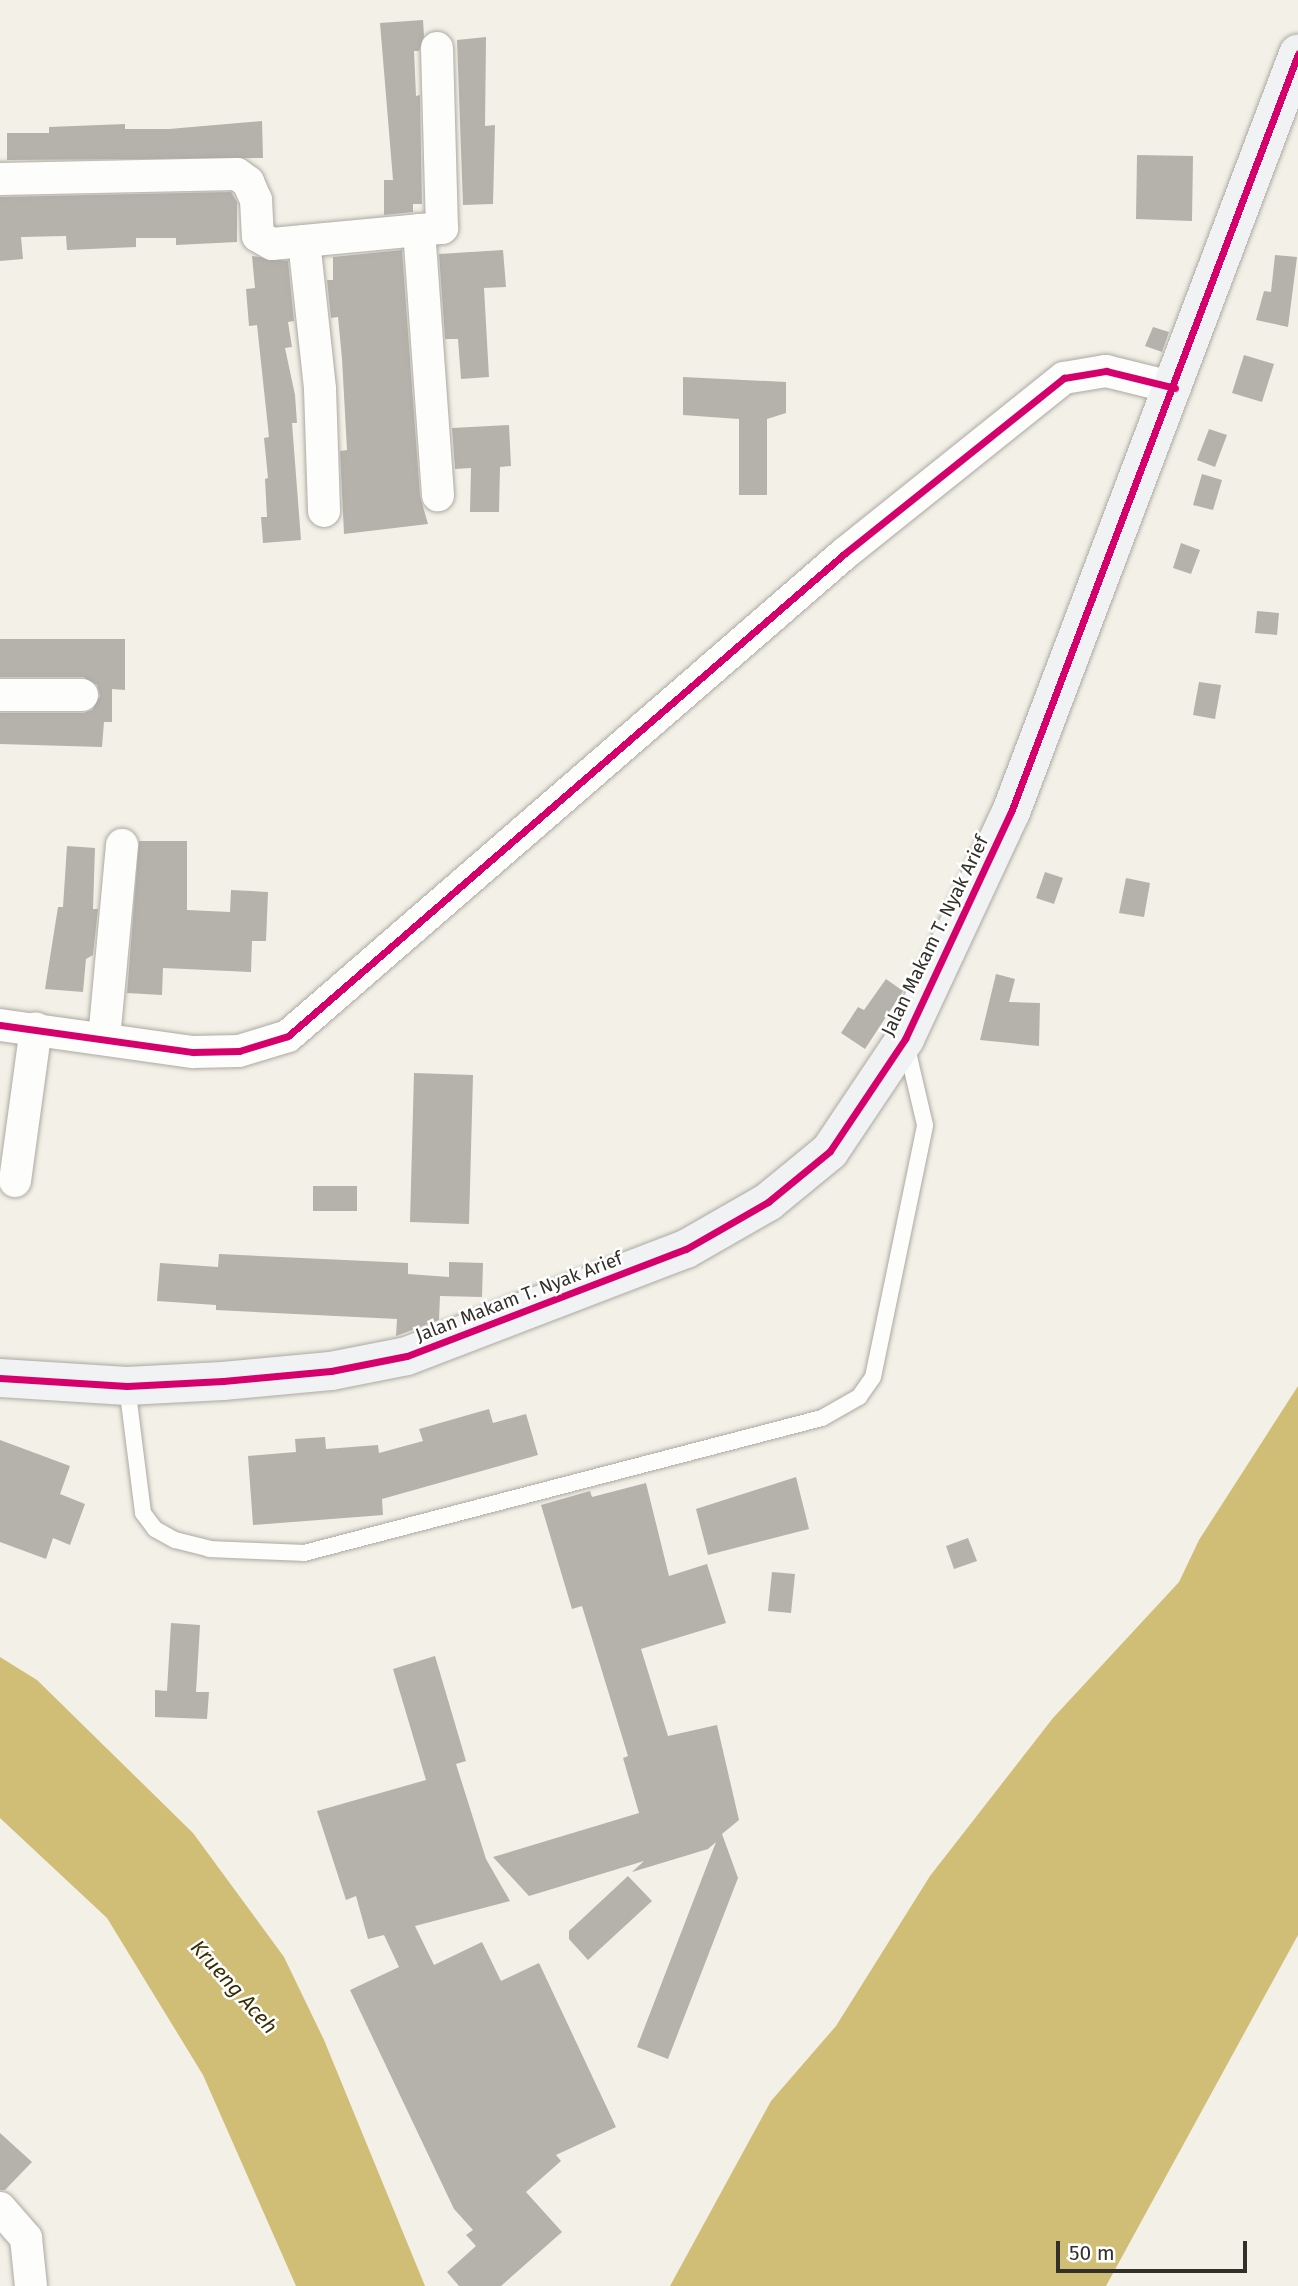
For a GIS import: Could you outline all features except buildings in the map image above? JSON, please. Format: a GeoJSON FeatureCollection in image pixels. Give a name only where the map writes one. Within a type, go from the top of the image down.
{"type":"FeatureCollection","features":[{"type":"Feature","properties":{"kind":"street"},"geometry":{"type":"LineString","coordinates":[[0,179],[237,174],[248,182],[256,200],[258,236],[272,244],[442,228],[444,212],[437,48]]}},
{"type":"Feature","properties":{"kind":"street","name":"Jalan Makam T. Nyak Arief"},"geometry":{"type":"LineString","coordinates":[[0,1378],[127,1386],[331,1371],[407,1356],[686,1249],[768,1202],[830,1151],[905,1040],[1012,812],[1175,388],[1298,54]]}},
{"type":"Feature","properties":{"kind":"street"},"geometry":{"type":"LineString","coordinates":[[419,230],[438,495]]}},
{"type":"Feature","properties":{"kind":"street"},"geometry":{"type":"LineString","coordinates":[[304,241],[320,389],[324,511]]}},
{"type":"Feature","properties":{"kind":"street"},"geometry":{"type":"LineString","coordinates":[[0,1025],[193,1052],[239,1051],[288,1036],[844,554],[1064,378],[1106,371],[1175,388]]}},
{"type":"Feature","properties":{"kind":"street"},"geometry":{"type":"LineString","coordinates":[[0,695],[82,695]]}},
{"type":"Feature","properties":{"kind":"street"},"geometry":{"type":"LineString","coordinates":[[104,1039],[122,845]]}},
{"type":"Feature","properties":{"kind":"street"},"geometry":{"type":"LineString","coordinates":[[15,1181],[36,1028]]}},
{"type":"Feature","properties":{"kind":"street"},"geometry":{"type":"LineString","coordinates":[[0,2208],[26,2238],[31,2286]]}},
{"type":"Feature","properties":{"kind":"lane"},"geometry":{"type":"LineString","coordinates":[[127,1386],[143,1513],[155,1529],[175,1540],[210,1549],[304,1553],[822,1418],[859,1397],[873,1377],[925,1125],[905,1040]]}},
{"type":"Feature","properties":{"kind":"water"},"geometry":{"type":"Polygon","coordinates":[[[1298,1386],[1298,1935],[1106,2286],[670,2286],[771,2101],[836,2026],[930,1876],[1053,1718],[1179,1582],[1199,1540],[1298,1386]]]}},
{"type":"Feature","properties":{"kind":"water","name":"Krueng Aceh"},"geometry":{"type":"Polygon","coordinates":[[[0,1657],[37,1680],[193,1833],[284,1957],[324,2040],[425,2286],[296,2286],[203,2075],[107,1918],[0,1818],[0,1657]]]}},
{"type":"Feature","properties":{"kind":"cycle path"},"geometry":{"type":"LineString","coordinates":[[0,1378],[127,1386],[223,1381],[331,1371],[407,1356],[686,1249],[768,1202],[830,1151],[905,1039],[1011,812],[1298,54]]}},
{"type":"Feature","properties":{"kind":"cycle path"},"geometry":{"type":"LineString","coordinates":[[0,1025],[193,1052],[239,1051],[288,1036],[844,554],[1064,378],[1106,371],[1175,388]]}}]}
